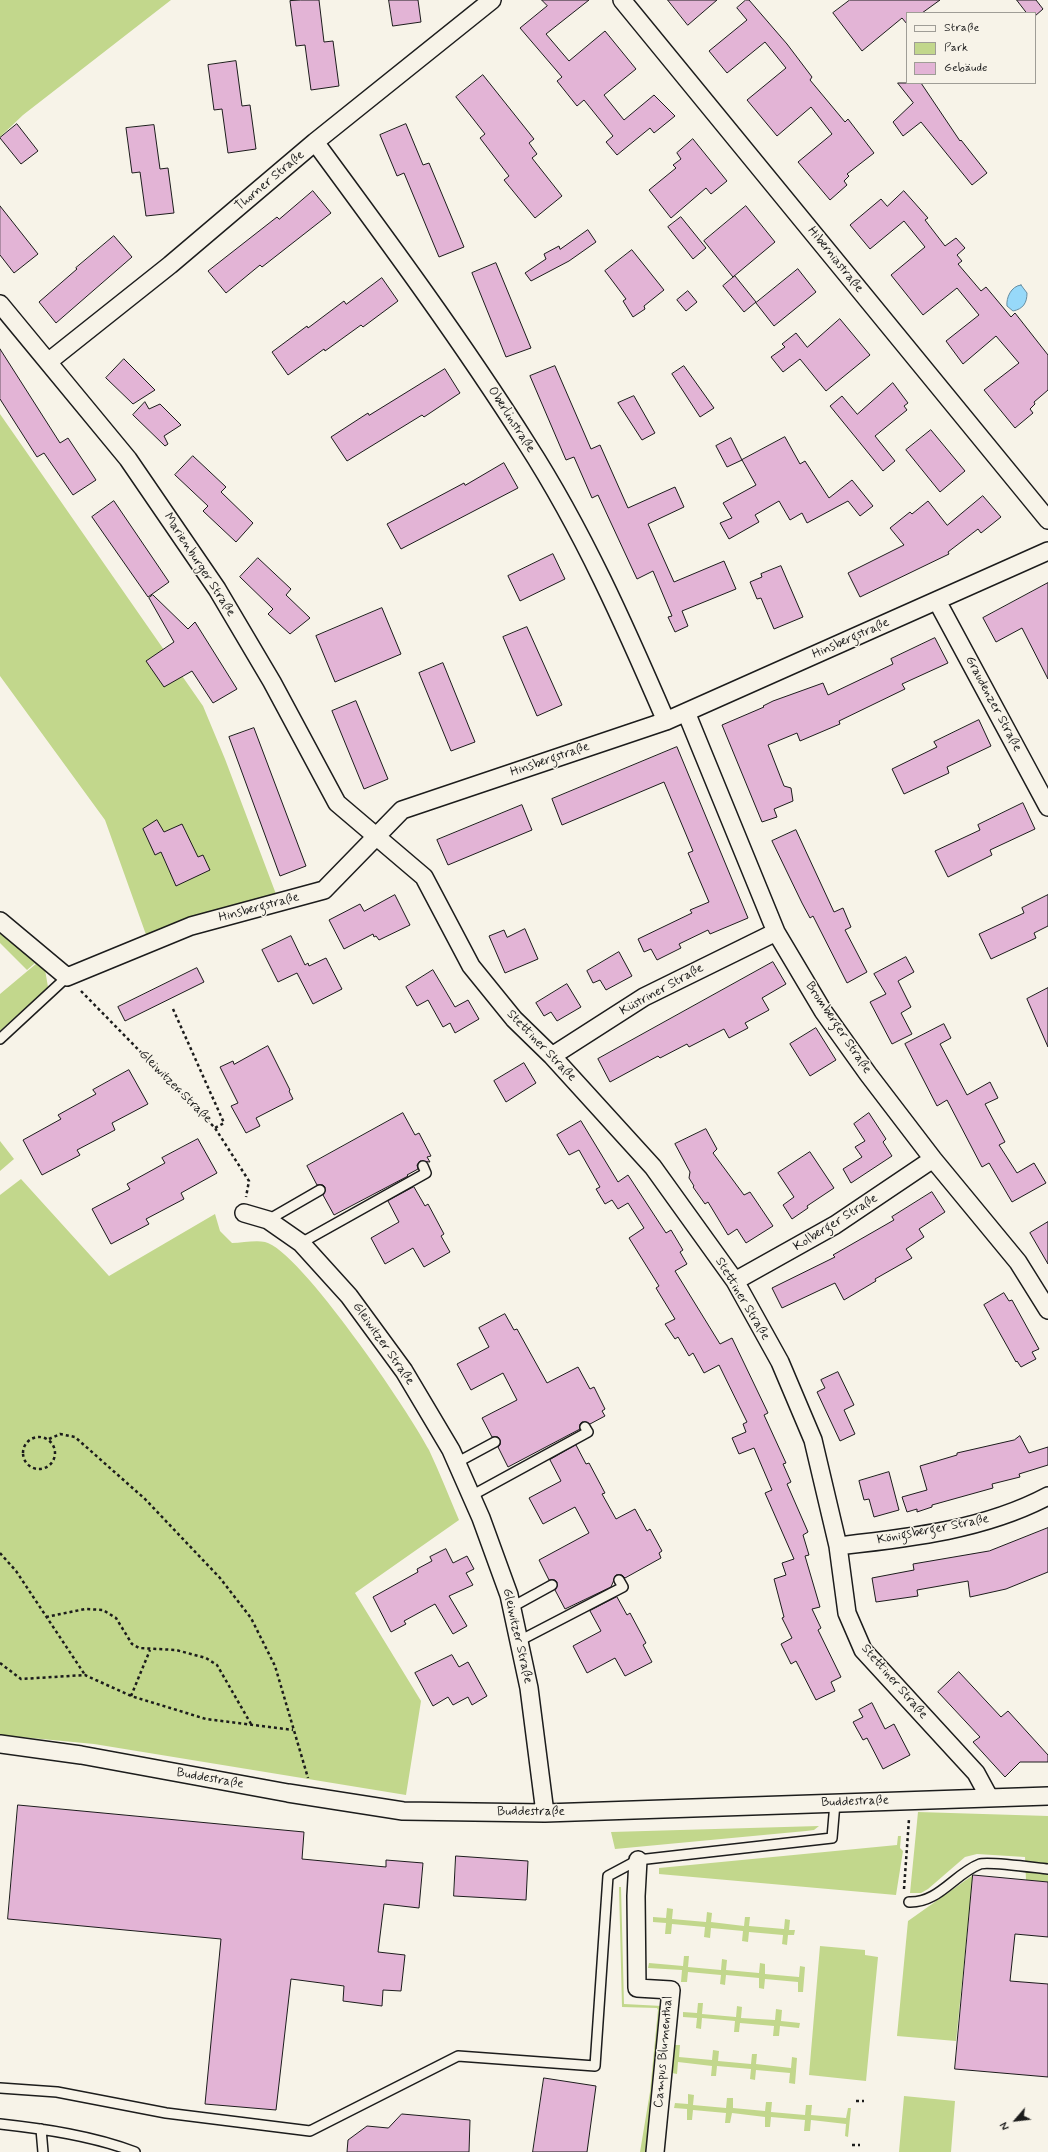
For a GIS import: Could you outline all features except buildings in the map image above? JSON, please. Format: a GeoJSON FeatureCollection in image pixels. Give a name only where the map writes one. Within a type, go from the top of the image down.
{"type":"FeatureCollection","features":[{"type":"Feature","properties":{"kind":"street","name":"Thorner Straße"},"geometry":{"type":"LineString","coordinates":[[48,362],[170,265],[315,142],[492,0]]}},
{"type":"Feature","properties":{"kind":"street","name":"Hiberniastraße"},"geometry":{"type":"LineString","coordinates":[[622,0],[1048,520]]}},
{"type":"Feature","properties":{"kind":"street","name":"Oberlinstraße"},"geometry":{"type":"LineString","coordinates":[[315,142],[446,320],[530,449],[594,562],[666,721]]}},
{"type":"Feature","properties":{"kind":"street","name":"Marienburger Straße"},"geometry":{"type":"LineString","coordinates":[[0,304],[128,459],[217,590],[272,682],[337,803],[377,836]]}},
{"type":"Feature","properties":{"kind":"street","name":"Hinsbergstraße"},"geometry":{"type":"LineString","coordinates":[[67,977],[191,926],[324,890],[402,810],[666,721],[1048,551]]}},
{"type":"Feature","properties":{"kind":"street","name":"Graudenzer Straße"},"geometry":{"type":"LineString","coordinates":[[937,601],[1048,807]]}},
{"type":"Feature","properties":{"kind":"street","name":"Bromberger Straße"},"geometry":{"type":"LineString","coordinates":[[686,712],[776,932],[823,1011],[868,1074],[933,1159],[1018,1262],[1048,1310]]}},
{"type":"Feature","properties":{"kind":"street","name":"Stettiner Straße"},"geometry":{"type":"LineString","coordinates":[[377,836],[424,877],[471,966],[514,1019],[552,1056],[653,1167],[735,1281],[780,1362],[813,1440],[838,1546],[847,1613],[863,1650],[976,1773],[989,1797]]}},
{"type":"Feature","properties":{"kind":"street"},"geometry":{"type":"LineString","coordinates":[[0,921],[67,977]]}},
{"type":"Feature","properties":{"kind":"street","name":"Küstriner Straße"},"geometry":{"type":"LineString","coordinates":[[552,1056],[644,997],[776,932]]}},
{"type":"Feature","properties":{"kind":"street","name":"Kolberger Straße"},"geometry":{"type":"LineString","coordinates":[[735,1281],[835,1225],[933,1159]]}},
{"type":"Feature","properties":{"kind":"street","name":"Gleiwitzer Straße"},"geometry":{"type":"LineString","coordinates":[[244,1213],[268,1220],[301,1243],[349,1296],[404,1371],[456,1462],[484,1525],[512,1607],[529,1688],[545,1813]]}},
{"type":"Feature","properties":{"kind":"street","name":"Königsberger Straße"},"geometry":{"type":"LineString","coordinates":[[838,1546],[884,1541],[981,1523],[1027,1507],[1048,1496]]}},
{"type":"Feature","properties":{"kind":"street","name":"Buddestraße"},"geometry":{"type":"LineString","coordinates":[[0,1744],[81,1755],[314,1797],[403,1811],[545,1813],[1048,1796]]}},
{"type":"Feature","properties":{"kind":"street","name":"Buddestraße"},"geometry":{"type":"LineString","coordinates":[[0,1753],[19,1747]]}},
{"type":"Feature","properties":{"kind":"street","name":"Campus Blumenthal"},"geometry":{"type":"LineString","coordinates":[[638,1860],[636,1896],[637,1988],[671,1990],[655,2152]]}},
{"type":"Feature","properties":{"kind":"lane"},"geometry":{"type":"LineString","coordinates":[[0,1039],[67,977]]}},
{"type":"Feature","properties":{"kind":"lane"},"geometry":{"type":"LineString","coordinates":[[301,1243],[426,1173],[423,1166]]}},
{"type":"Feature","properties":{"kind":"lane"},"geometry":{"type":"LineString","coordinates":[[268,1220],[320,1190]]}},
{"type":"Feature","properties":{"kind":"lane"},"geometry":{"type":"LineString","coordinates":[[471,1496],[588,1432],[585,1427]]}},
{"type":"Feature","properties":{"kind":"lane"},"geometry":{"type":"LineString","coordinates":[[456,1462],[495,1442]]}},
{"type":"Feature","properties":{"kind":"lane"},"geometry":{"type":"LineString","coordinates":[[519,1641],[623,1587],[619,1580]]}},
{"type":"Feature","properties":{"kind":"lane"},"geometry":{"type":"LineString","coordinates":[[512,1607],[552,1585]]}},
{"type":"Feature","properties":{"kind":"lane"},"geometry":{"type":"LineString","coordinates":[[0,2088],[57,2092],[166,2113],[310,2131],[458,2056],[595,2066],[608,1876],[638,1860],[832,1838],[835,1803]]}},
{"type":"Feature","properties":{"kind":"lane"},"geometry":{"type":"LineString","coordinates":[[908,1902],[918,1902],[930,1899],[961,1875],[982,1863],[1048,1869]]}},
{"type":"Feature","properties":{"kind":"lane"},"geometry":{"type":"LineString","coordinates":[[0,2124],[41,2129],[120,2146],[134,2152]]}},
{"type":"Feature","properties":{"kind":"lane"},"geometry":{"type":"LineString","coordinates":[[41,2129],[44,2152]]}},
{"type":"Feature","properties":{"kind":"path","name":"Gleiwitzer Straße"},"geometry":{"type":"LineString","coordinates":[[67,977],[215,1128],[249,1181],[244,1213]]}},
{"type":"Feature","properties":{"kind":"path"},"geometry":{"type":"LineString","coordinates":[[172,1009],[224,1123],[215,1128]]}},
{"type":"Feature","properties":{"kind":"path"},"geometry":{"type":"LineString","coordinates":[[49,1439],[56,1450],[53,1462],[42,1469],[30,1466],[23,1455],[26,1443],[36,1436],[49,1439],[60,1434],[75,1437],[145,1498],[220,1578],[251,1618],[275,1666],[314,1797]]}},
{"type":"Feature","properties":{"kind":"path"},"geometry":{"type":"LineString","coordinates":[[0,1553],[16,1571],[85,1675]]}},
{"type":"Feature","properties":{"kind":"path"},"geometry":{"type":"LineString","coordinates":[[46,1617],[85,1610],[103,1610],[116,1618],[132,1644],[139,1648],[150,1650],[176,1650],[206,1658],[217,1665],[252,1725]]}},
{"type":"Feature","properties":{"kind":"path"},"geometry":{"type":"LineString","coordinates":[[131,1696],[150,1650]]}},
{"type":"Feature","properties":{"kind":"path"},"geometry":{"type":"LineString","coordinates":[[0,1663],[20,1678],[85,1675],[131,1696],[206,1719],[293,1730]]}},
{"type":"Feature","properties":{"kind":"path"},"geometry":{"type":"LineString","coordinates":[[904,1892],[908,1836]]}},
{"type":"Feature","properties":{"kind":"path"},"geometry":{"type":"LineString","coordinates":[[856,2101],[864,2101]]}},
{"type":"Feature","properties":{"kind":"path"},"geometry":{"type":"LineString","coordinates":[[852,2145],[860,2145]]}},
{"type":"Feature","properties":{"kind":"green space"},"geometry":{"type":"Polygon","coordinates":[[[0,0],[171,0],[23,115],[0,137],[0,0]]]}},
{"type":"Feature","properties":{"kind":"green space"},"geometry":{"type":"Polygon","coordinates":[[[0,414],[203,706],[225,759],[279,902],[149,943],[105,820],[0,676],[0,414]]]}},
{"type":"Feature","properties":{"kind":"green space"},"geometry":{"type":"Polygon","coordinates":[[[0,922],[42,957],[27,970],[0,943],[0,922]]]}},
{"type":"Feature","properties":{"kind":"green space"},"geometry":{"type":"Polygon","coordinates":[[[43,958],[48,987],[0,1031],[0,994],[43,958]]]}},
{"type":"Feature","properties":{"kind":"green space"},"geometry":{"type":"Polygon","coordinates":[[[0,1141],[14,1159],[0,1171],[0,1141]]]}},
{"type":"Feature","properties":{"kind":"green space"},"geometry":{"type":"Polygon","coordinates":[[[21,1179],[109,1276],[215,1214],[220,1231],[232,1243],[261,1241],[281,1252],[303,1273],[353,1335],[418,1431],[429,1450],[459,1520],[355,1593],[421,1701],[406,1795],[94,1744],[0,1735],[0,1195],[21,1179]]]}},
{"type":"Feature","properties":{"kind":"green space"},"geometry":{"type":"Polygon","coordinates":[[[918,1812],[1048,1816],[1048,1882],[1026,1880],[1025,1857],[977,1854],[965,1857],[928,1889],[921,1893],[910,1893],[918,1812]]]}},
{"type":"Feature","properties":{"kind":"green space"},"geometry":{"type":"Polygon","coordinates":[[[819,1826],[814,1830],[806,1831],[615,1849],[611,1832],[819,1826]]]}},
{"type":"Feature","properties":{"kind":"green space"},"geometry":{"type":"Polygon","coordinates":[[[898,1836],[901,1836],[900,1848],[903,1851],[896,1895],[659,1874],[659,1868],[897,1845],[898,1836]]]}},
{"type":"Feature","properties":{"kind":"green space"},"geometry":{"type":"Polygon","coordinates":[[[973,1875],[956,2041],[897,2036],[908,1921],[973,1875]]]}},
{"type":"Feature","properties":{"kind":"green space"},"geometry":{"type":"Polygon","coordinates":[[[619,1887],[621,1887],[624,2004],[662,2006],[648,2152],[640,2152],[650,2092],[658,2010],[657,2008],[622,2007],[619,1887]]]}},
{"type":"Feature","properties":{"kind":"green space"},"geometry":{"type":"Polygon","coordinates":[[[667,1908],[673,1909],[672,1919],[706,1922],[707,1912],[712,1913],[711,1922],[744,1926],[745,1917],[750,1917],[749,1926],[784,1929],[785,1919],[790,1920],[789,1930],[795,1930],[794,1935],[788,1935],[787,1945],[782,1944],[783,1935],[749,1932],[748,1942],[742,1941],[743,1931],[711,1928],[710,1938],[704,1937],[705,1927],[672,1924],[671,1934],[665,1934],[666,1923],[653,1922],[653,1917],[666,1918],[667,1908]]]}},
{"type":"Feature","properties":{"kind":"green space"},"geometry":{"type":"Polygon","coordinates":[[[820,1946],[865,1950],[865,1955],[878,1957],[866,2081],[809,2075],[820,1946]]]}},
{"type":"Feature","properties":{"kind":"green space"},"geometry":{"type":"Polygon","coordinates":[[[684,1956],[689,1956],[688,1967],[721,1970],[722,1959],[727,1960],[726,1970],[759,1973],[760,1963],[765,1964],[765,1974],[799,1977],[800,1966],[805,1967],[803,1992],[798,1992],[798,1982],[765,1979],[764,1989],[759,1988],[759,1978],[726,1975],[725,1985],[720,1984],[721,1975],[688,1972],[687,1982],[681,1982],[682,1970],[648,1968],[649,1963],[683,1966],[684,1956]]]}},
{"type":"Feature","properties":{"kind":"green space"},"geometry":{"type":"Polygon","coordinates":[[[698,2003],[703,2003],[702,2014],[736,2017],[737,2006],[742,2007],[741,2018],[775,2020],[776,2009],[782,2010],[781,2021],[800,2023],[799,2028],[780,2026],[779,2036],[773,2036],[774,2026],[740,2023],[739,2032],[734,2032],[735,2021],[702,2018],[701,2029],[696,2028],[697,2018],[683,2017],[683,2012],[697,2013],[698,2003]]]}},
{"type":"Feature","properties":{"kind":"green space"},"geometry":{"type":"Polygon","coordinates":[[[674,2045],[680,2045],[679,2057],[712,2060],[713,2050],[719,2051],[718,2061],[751,2064],[752,2054],[757,2054],[756,2064],[791,2068],[792,2057],[797,2058],[795,2084],[789,2083],[790,2073],[756,2070],[755,2080],[750,2079],[751,2069],[717,2066],[716,2076],[711,2076],[712,2066],[678,2062],[677,2074],[672,2073],[674,2045]]]}},
{"type":"Feature","properties":{"kind":"green space"},"geometry":{"type":"Polygon","coordinates":[[[688,2094],[694,2095],[693,2105],[726,2108],[727,2098],[733,2098],[733,2108],[765,2111],[766,2102],[772,2102],[771,2112],[805,2115],[806,2105],[812,2105],[811,2115],[846,2118],[848,2108],[851,2108],[848,2137],[845,2136],[846,2124],[811,2120],[810,2131],[804,2131],[805,2120],[771,2117],[770,2127],[765,2127],[765,2117],[732,2113],[730,2123],[725,2123],[726,2113],[693,2110],[692,2120],[687,2120],[687,2109],[674,2108],[675,2103],[688,2104],[688,2094]]]}},
{"type":"Feature","properties":{"kind":"green space"},"geometry":{"type":"Polygon","coordinates":[[[904,2096],[955,2101],[951,2152],[899,2152],[904,2096]]]}},
{"type":"Feature","properties":{"kind":"water"},"geometry":{"type":"Polygon","coordinates":[[[1021,285],[1027,293],[1026,300],[1022,307],[1013,311],[1007,306],[1007,299],[1014,288],[1021,285]]]}}]}
